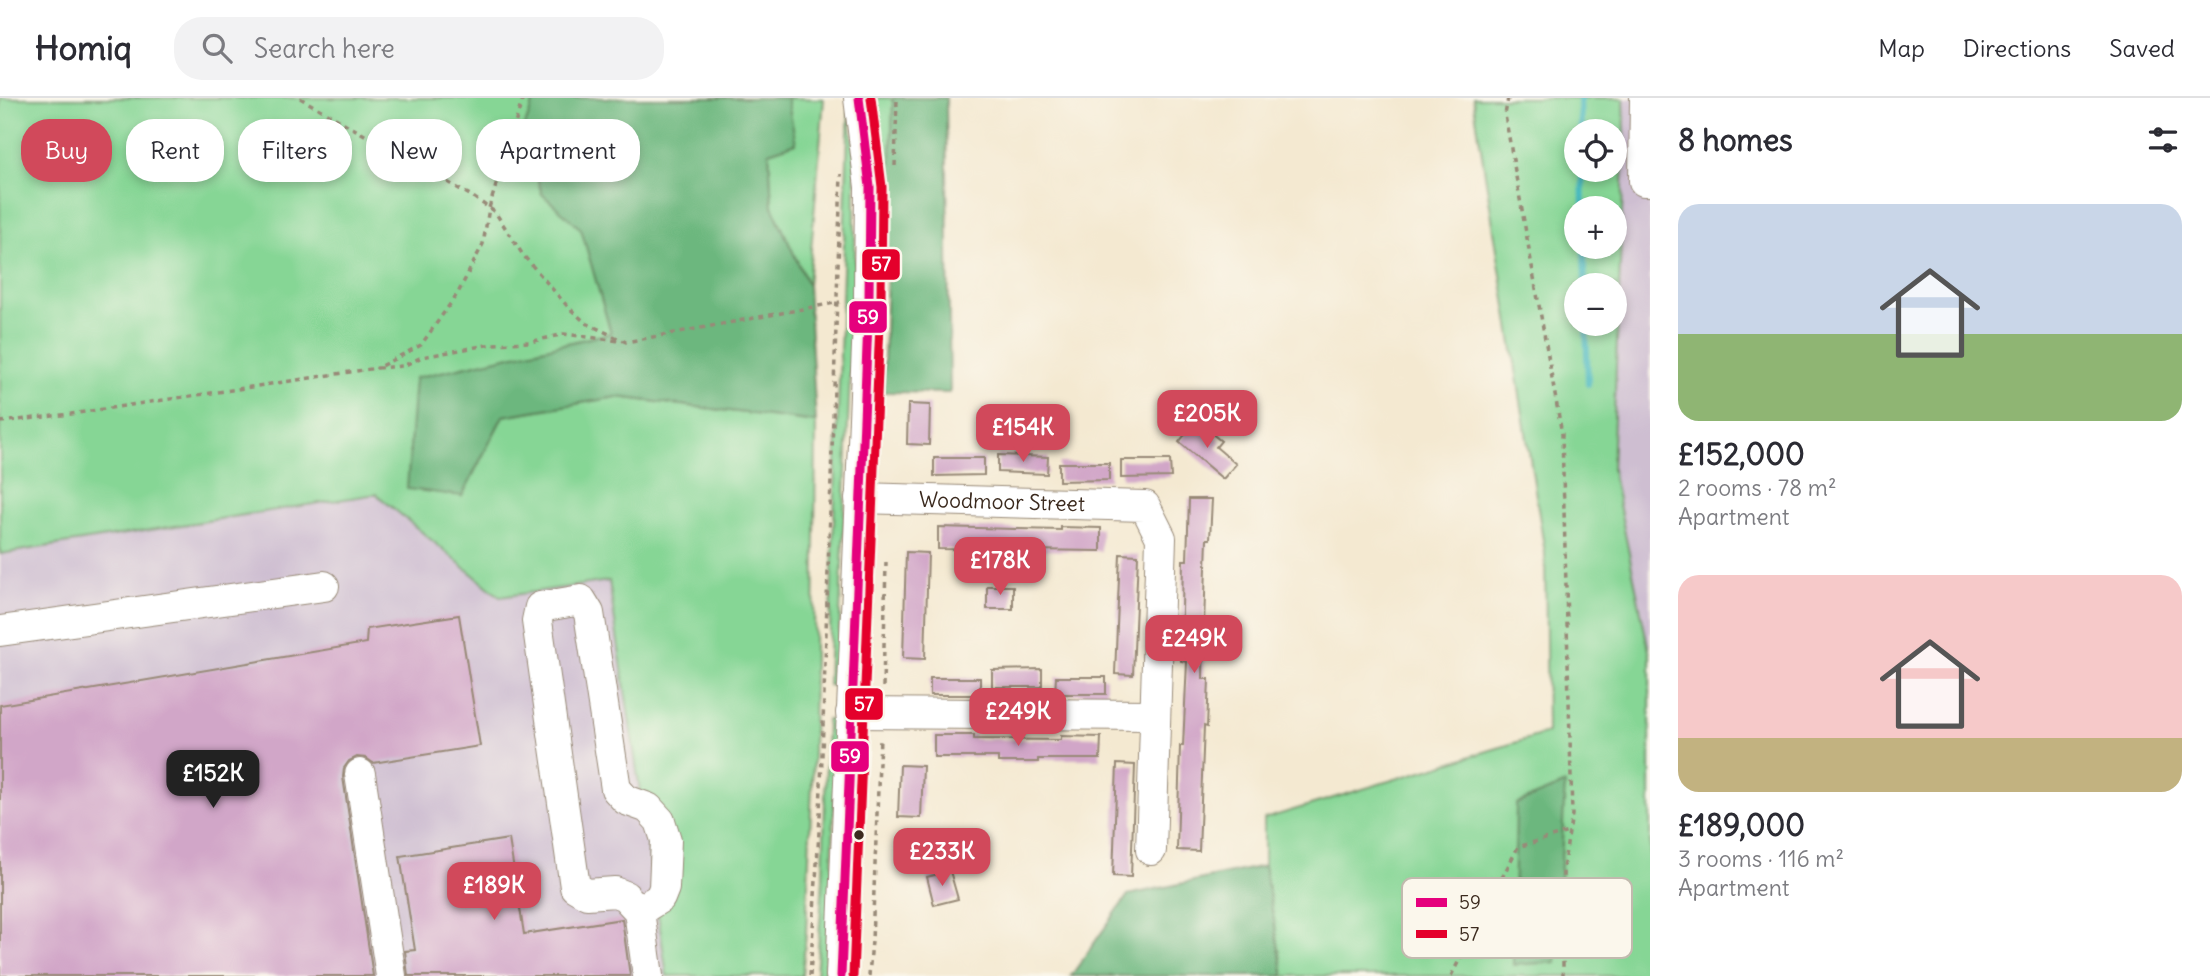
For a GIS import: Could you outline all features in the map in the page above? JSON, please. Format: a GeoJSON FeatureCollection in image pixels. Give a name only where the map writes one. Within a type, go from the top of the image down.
{"type":"FeatureCollection","features":[{"type":"Feature","properties":{"kind":"street"},"geometry":{"type":"LineString","coordinates":[[841,976],[869,298],[870,187],[859,98]]}},
{"type":"Feature","properties":{"kind":"street"},"geometry":{"type":"LineString","coordinates":[[1645,98],[1644,181],[1650,181]]}},
{"type":"Feature","properties":{"kind":"street","name":"Woodmoor Street"},"geometry":{"type":"LineString","coordinates":[[860,498],[1145,506],[1161,538],[1154,715]]}},
{"type":"Feature","properties":{"kind":"street"},"geometry":{"type":"LineString","coordinates":[[0,631],[324,586]]}},
{"type":"Feature","properties":{"kind":"street"},"geometry":{"type":"LineString","coordinates":[[639,911],[660,898],[664,888],[666,840],[660,821],[648,808],[626,800],[616,789],[589,613],[581,600],[540,607],[537,621],[575,887],[587,894],[615,892],[625,896],[639,911],[648,976]]}},
{"type":"Feature","properties":{"kind":"street"},"geometry":{"type":"LineString","coordinates":[[851,713],[1154,715],[1152,850]]}},
{"type":"Feature","properties":{"kind":"street"},"geometry":{"type":"LineString","coordinates":[[360,774],[391,976]]}},
{"type":"Feature","properties":{"kind":"path"},"geometry":{"type":"LineString","coordinates":[[300,98],[495,212],[523,255],[568,307],[586,323],[626,342]]}},
{"type":"Feature","properties":{"kind":"path"},"geometry":{"type":"LineString","coordinates":[[377,368],[421,345],[458,293],[483,244],[489,208],[523,98]]}},
{"type":"Feature","properties":{"kind":"path"},"geometry":{"type":"LineString","coordinates":[[1508,98],[1506,115],[1562,434],[1572,815],[1563,878]]}},
{"type":"Feature","properties":{"kind":"path"},"geometry":{"type":"LineString","coordinates":[[810,976],[820,804],[842,163]]}},
{"type":"Feature","properties":{"kind":"path"},"geometry":{"type":"LineString","coordinates":[[0,422],[403,366],[422,357],[492,344],[530,342],[564,334],[626,342],[869,298]]}},
{"type":"Feature","properties":{"kind":"path"},"geometry":{"type":"LineString","coordinates":[[1502,878],[1518,847],[1569,832]]}},
{"type":"Feature","properties":{"kind":"path"},"geometry":{"type":"LineString","coordinates":[[1451,976],[1460,958]]}},
{"type":"Feature","properties":{"kind":"path"},"geometry":{"type":"LineString","coordinates":[[1563,958],[1563,976]]}},
{"type":"Feature","properties":{"kind":"shaded area"},"geometry":{"type":"Polygon","coordinates":[[[1609,98],[1650,98],[1650,656],[1612,470],[1613,336],[1627,336],[1627,273],[1614,273],[1614,259],[1627,259],[1627,196],[1614,196],[1615,182],[1627,182],[1627,119],[1613,119],[1609,98]]]}},
{"type":"Feature","properties":{"kind":"shaded area"},"geometry":{"type":"Polygon","coordinates":[[[376,494],[500,597],[609,580],[667,976],[0,976],[0,554],[376,494]]]}},
{"type":"Feature","properties":{"kind":"green space"},"geometry":{"type":"Polygon","coordinates":[[[0,98],[535,98],[527,119],[476,119],[476,182],[538,182],[542,194],[581,228],[611,333],[415,378],[462,496],[503,416],[617,397],[816,422],[813,759],[802,976],[667,976],[609,581],[500,597],[376,494],[0,554],[0,98]]]}},
{"type":"Feature","properties":{"kind":"green space"},"geometry":{"type":"Polygon","coordinates":[[[535,98],[787,98],[796,143],[769,152],[772,206],[808,285],[816,422],[617,397],[503,416],[462,496],[407,489],[415,378],[611,333],[581,229],[542,194],[538,182],[640,182],[640,119],[527,119],[535,98]]]}},
{"type":"Feature","properties":{"kind":"green space"},"geometry":{"type":"Polygon","coordinates":[[[787,98],[824,99],[808,285],[772,206],[769,152],[795,143],[787,98]]]}},
{"type":"Feature","properties":{"kind":"green space"},"geometry":{"type":"Polygon","coordinates":[[[872,98],[890,98],[894,102],[888,250],[884,246],[872,98]]]}},
{"type":"Feature","properties":{"kind":"green space"},"geometry":{"type":"Polygon","coordinates":[[[893,98],[946,98],[950,393],[883,392],[893,98]]]}},
{"type":"Feature","properties":{"kind":"green space"},"geometry":{"type":"Polygon","coordinates":[[[1473,98],[1624,98],[1625,119],[1564,119],[1564,182],[1623,182],[1623,196],[1564,196],[1564,259],[1620,259],[1620,273],[1564,273],[1564,336],[1617,336],[1612,470],[1650,656],[1650,976],[1284,976],[1264,866],[1264,819],[1547,733],[1545,553],[1473,98]]]}},
{"type":"Feature","properties":{"kind":"green space"},"geometry":{"type":"Polygon","coordinates":[[[849,105],[855,162],[855,257],[837,686],[828,685],[849,105]]]}},
{"type":"Feature","properties":{"kind":"green space"},"geometry":{"type":"Polygon","coordinates":[[[837,719],[832,875],[824,976],[816,976],[823,880],[827,720],[837,719]]]}},
{"type":"Feature","properties":{"kind":"green space"},"geometry":{"type":"Polygon","coordinates":[[[1565,784],[1560,878],[1515,878],[1516,804],[1565,784]]]}},
{"type":"Feature","properties":{"kind":"green space"},"geometry":{"type":"Polygon","coordinates":[[[1264,866],[1284,976],[1071,976],[1128,895],[1264,866]]]}},
{"type":"Feature","properties":{"kind":"green space"},"geometry":{"type":"Polygon","coordinates":[[[1513,958],[1556,958],[1556,962],[1513,965],[1513,958]]]}},
{"type":"Feature","properties":{"kind":"building"},"geometry":{"type":"Polygon","coordinates":[[[908,404],[930,405],[929,445],[907,444],[908,404]]]}},
{"type":"Feature","properties":{"kind":"building"},"geometry":{"type":"Polygon","coordinates":[[[1196,421],[1221,441],[1216,447],[1236,464],[1223,479],[1179,442],[1196,421]]]}},
{"type":"Feature","properties":{"kind":"building"},"geometry":{"type":"Polygon","coordinates":[[[998,455],[1048,457],[1047,474],[998,472],[998,455]]]}},
{"type":"Feature","properties":{"kind":"building"},"geometry":{"type":"Polygon","coordinates":[[[934,458],[984,458],[984,475],[934,476],[934,458]]]}},
{"type":"Feature","properties":{"kind":"building"},"geometry":{"type":"Polygon","coordinates":[[[1121,460],[1170,460],[1171,477],[1121,478],[1121,460]]]}},
{"type":"Feature","properties":{"kind":"building"},"geometry":{"type":"Polygon","coordinates":[[[1059,463],[1109,463],[1109,480],[1059,481],[1059,463]]]}},
{"type":"Feature","properties":{"kind":"building"},"geometry":{"type":"Polygon","coordinates":[[[1189,499],[1212,499],[1210,539],[1207,539],[1203,679],[1209,679],[1207,727],[1204,726],[1199,851],[1177,850],[1180,746],[1183,746],[1187,662],[1181,661],[1183,560],[1187,560],[1189,499]]]}},
{"type":"Feature","properties":{"kind":"building"},"geometry":{"type":"Polygon","coordinates":[[[938,527],[1061,530],[1061,527],[1101,528],[1101,551],[938,549],[938,527]]]}},
{"type":"Feature","properties":{"kind":"building"},"geometry":{"type":"Polygon","coordinates":[[[906,552],[928,553],[925,659],[903,658],[906,552]]]}},
{"type":"Feature","properties":{"kind":"building"},"geometry":{"type":"Polygon","coordinates":[[[1120,554],[1138,555],[1133,675],[1115,674],[1120,554]]]}},
{"type":"Feature","properties":{"kind":"building"},"geometry":{"type":"Polygon","coordinates":[[[987,586],[1013,586],[1013,609],[987,609],[987,586]]]}},
{"type":"Feature","properties":{"kind":"building"},"geometry":{"type":"Polygon","coordinates":[[[459,615],[480,746],[373,763],[366,758],[357,757],[349,761],[344,768],[343,777],[373,976],[0,976],[0,705],[366,643],[367,629],[459,615]]]}},
{"type":"Feature","properties":{"kind":"building"},"geometry":{"type":"Polygon","coordinates":[[[1042,669],[1042,687],[992,687],[992,670],[1042,669]]]}},
{"type":"Feature","properties":{"kind":"building"},"geometry":{"type":"Polygon","coordinates":[[[1056,677],[1106,677],[1106,694],[1055,694],[1056,677]]]}},
{"type":"Feature","properties":{"kind":"building"},"geometry":{"type":"Polygon","coordinates":[[[930,678],[980,678],[980,695],[930,695],[930,678]]]}},
{"type":"Feature","properties":{"kind":"building"},"geometry":{"type":"Polygon","coordinates":[[[934,735],[974,735],[974,739],[1061,740],[1061,736],[1101,737],[1100,759],[998,762],[998,757],[934,757],[934,735]]]}},
{"type":"Feature","properties":{"kind":"building"},"geometry":{"type":"Polygon","coordinates":[[[1117,764],[1135,765],[1131,877],[1113,876],[1117,764]]]}},
{"type":"Feature","properties":{"kind":"building"},"geometry":{"type":"Polygon","coordinates":[[[900,765],[923,766],[921,818],[898,817],[900,765]]]}},
{"type":"Feature","properties":{"kind":"building"},"geometry":{"type":"Polygon","coordinates":[[[509,839],[524,934],[622,919],[630,976],[408,976],[405,951],[415,950],[400,856],[509,839]]]}},
{"type":"Feature","properties":{"kind":"building"},"geometry":{"type":"Polygon","coordinates":[[[950,871],[958,899],[934,905],[927,877],[950,871]]]}},
{"type":"Feature","properties":{"kind":"waterway"},"geometry":{"type":"LineString","coordinates":[[1580,98],[1581,119]]}},
{"type":"Feature","properties":{"kind":"waterway"},"geometry":{"type":"LineString","coordinates":[[1582,182],[1583,196]]}},
{"type":"Feature","properties":{"kind":"waterway"},"geometry":{"type":"LineString","coordinates":[[1584,259],[1585,273]]}},
{"type":"Feature","properties":{"kind":"waterway"},"geometry":{"type":"LineString","coordinates":[[1586,336],[1588,384]]}},
{"type":"Feature","properties":{"kind":"transit line","name":"59"},"geometry":{"type":"LineString","coordinates":[[841,976],[869,298],[870,187],[859,98]]}},
{"type":"Feature","properties":{"kind":"transit line","name":"57"},"geometry":{"type":"LineString","coordinates":[[853,976],[881,298],[882,187],[871,98]]}}]}
